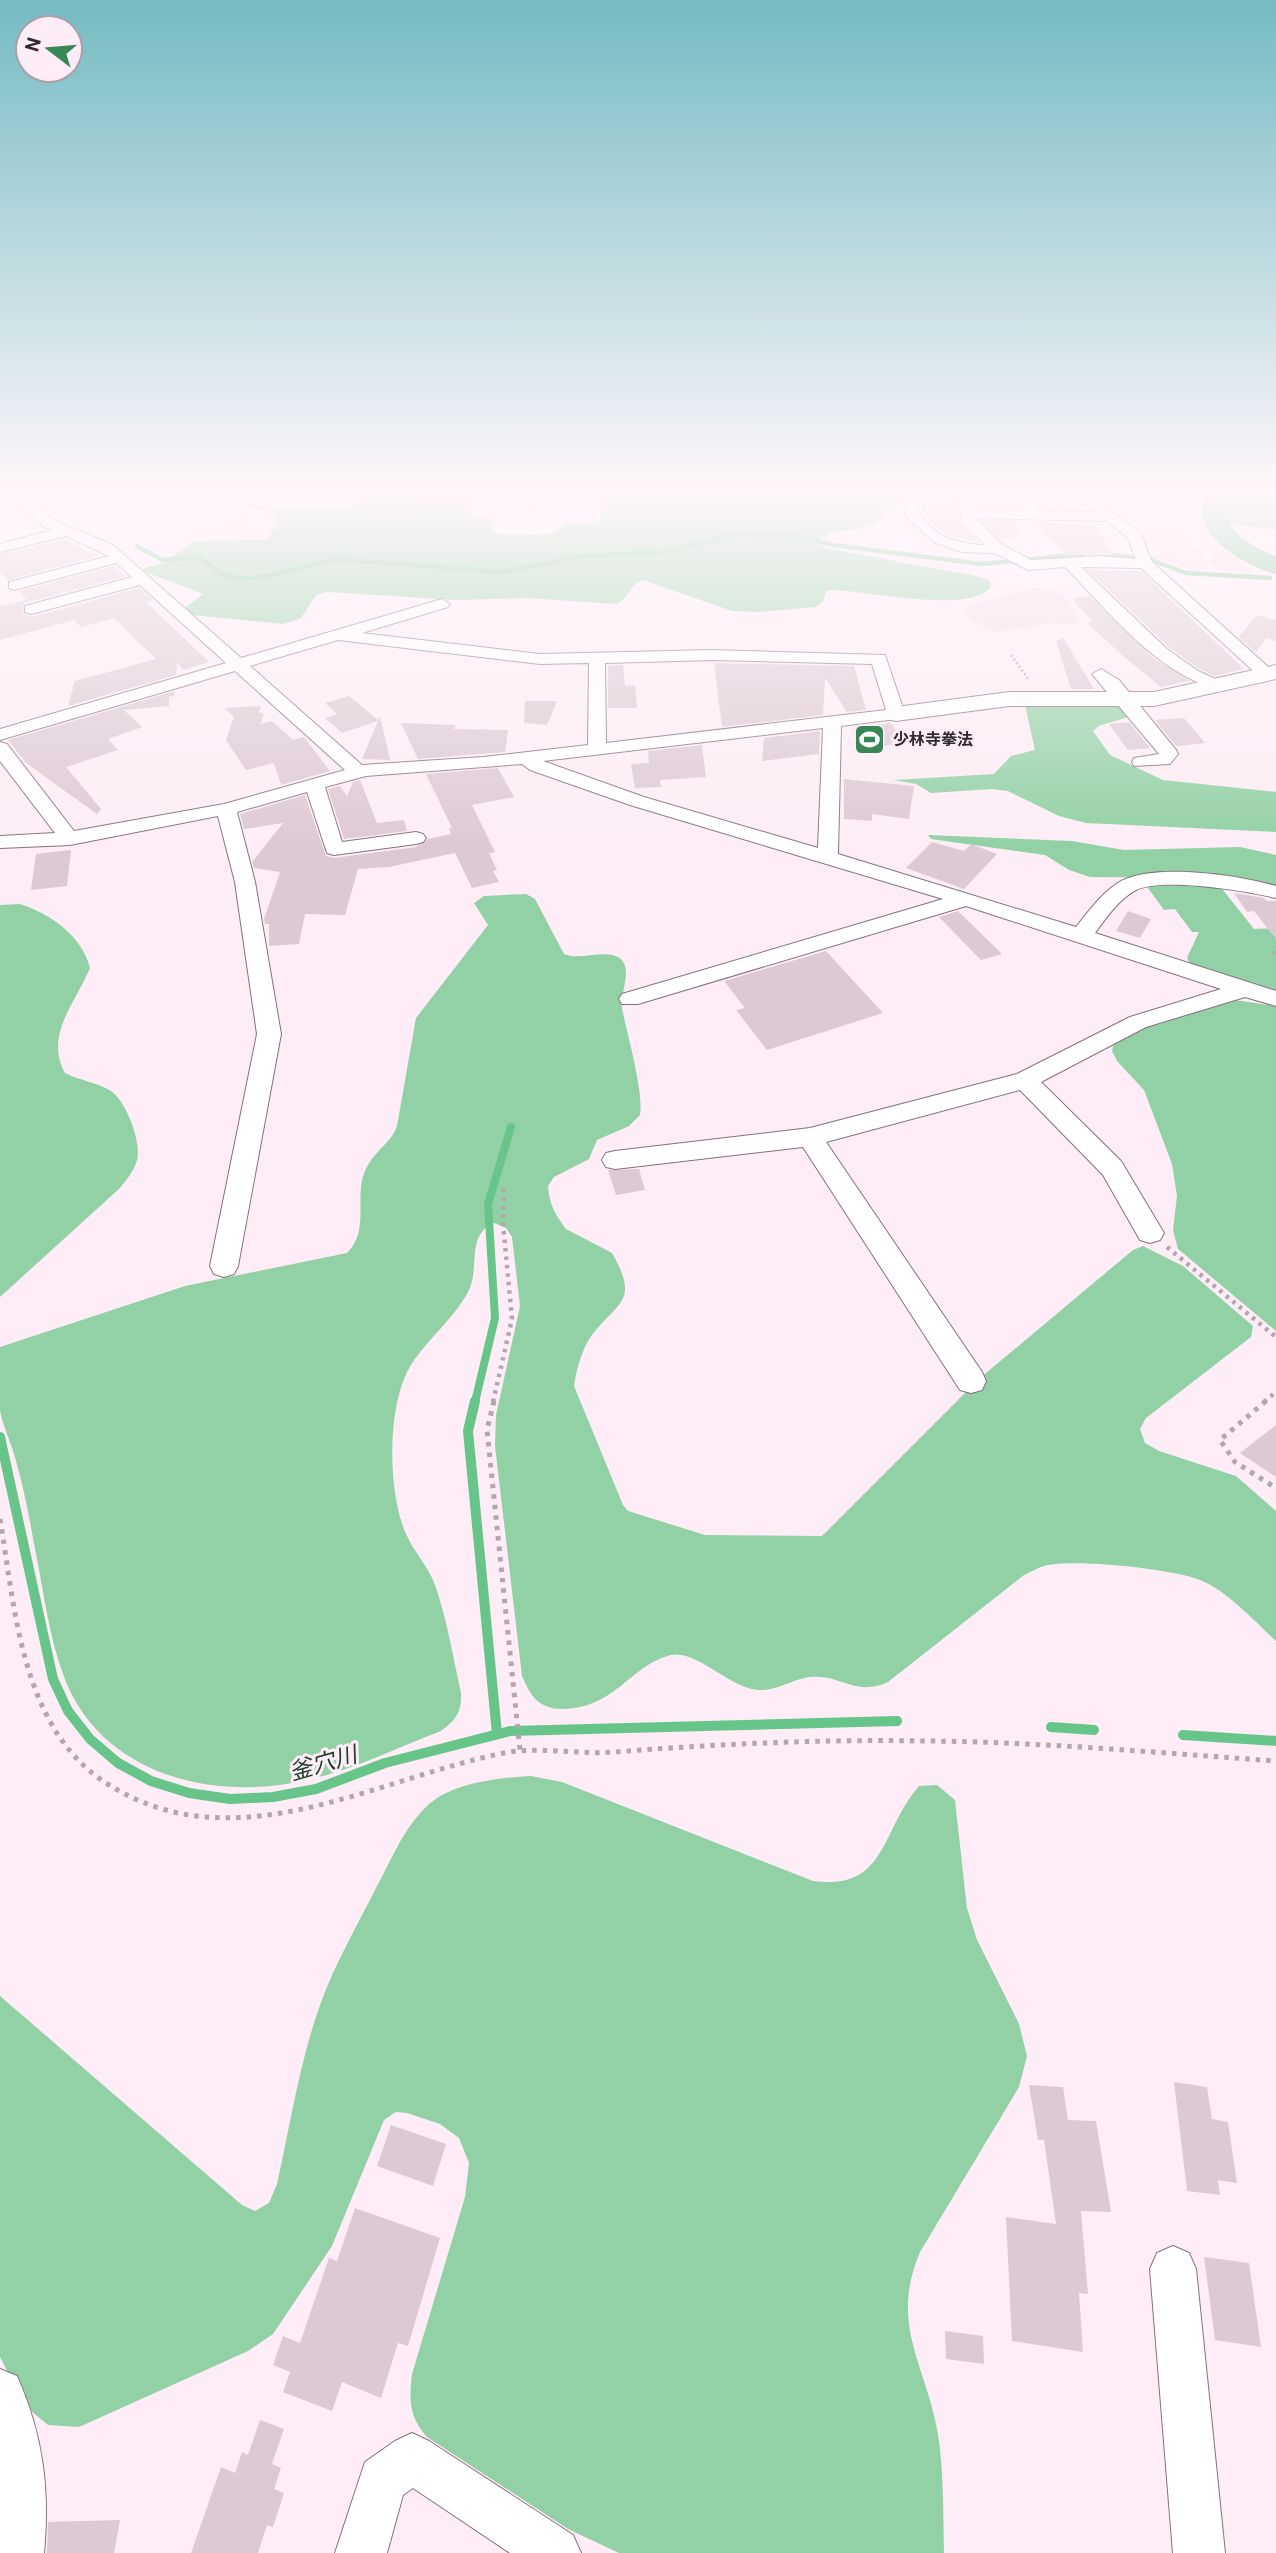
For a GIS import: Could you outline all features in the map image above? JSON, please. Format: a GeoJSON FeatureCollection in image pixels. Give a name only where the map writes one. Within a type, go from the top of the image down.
{"type":"FeatureCollection","features":[{"type":"Feature","properties":{"kind":"street"},"geometry":{"type":"LineString","coordinates":[[177,609],[357,771]]}},
{"type":"Feature","properties":{"kind":"street"},"geometry":{"type":"LineString","coordinates":[[0,734],[425,609]]}},
{"type":"Feature","properties":{"kind":"street"},"geometry":{"type":"LineString","coordinates":[[1117,609],[1171,661],[1192,675],[1220,685]]}},
{"type":"Feature","properties":{"kind":"street"},"geometry":{"type":"LineString","coordinates":[[1195,609],[1270,677]]}},
{"type":"Feature","properties":{"kind":"street"},"geometry":{"type":"LineString","coordinates":[[338,635],[540,659],[712,655],[879,659],[896,714]]}},
{"type":"Feature","properties":{"kind":"street"},"geometry":{"type":"LineString","coordinates":[[597,658],[597,748]]}},
{"type":"Feature","properties":{"kind":"street"},"geometry":{"type":"LineString","coordinates":[[1101,674],[1127,701],[1169,754],[1167,759],[1141,762]]}},
{"type":"Feature","properties":{"kind":"street"},"geometry":{"type":"LineString","coordinates":[[0,842],[70,839],[226,809],[357,771],[528,757],[832,723],[965,703],[1042,699],[1127,701],[1161,698],[1270,677]]}},
{"type":"Feature","properties":{"kind":"street"},"geometry":{"type":"LineString","coordinates":[[828,858],[832,723]]}},
{"type":"Feature","properties":{"kind":"street"},"geometry":{"type":"LineString","coordinates":[[0,748],[70,839]]}},
{"type":"Feature","properties":{"kind":"street"},"geometry":{"type":"LineString","coordinates":[[528,757],[530,762],[537,766],[607,791],[966,899],[1276,999]]}},
{"type":"Feature","properties":{"kind":"street"},"geometry":{"type":"LineString","coordinates":[[314,783],[334,849],[416,838]]}},
{"type":"Feature","properties":{"kind":"street"},"geometry":{"type":"LineString","coordinates":[[224,1266],[269,1034],[245,883],[226,809]]}},
{"type":"Feature","properties":{"kind":"street"},"geometry":{"type":"LineString","coordinates":[[1082,936],[1115,897],[1136,882],[1216,882],[1276,892]]}},
{"type":"Feature","properties":{"kind":"street"},"geometry":{"type":"LineString","coordinates":[[630,999],[966,899]]}},
{"type":"Feature","properties":{"kind":"street"},"geometry":{"type":"LineString","coordinates":[[615,1160],[810,1137],[1026,1080],[1138,1022],[1245,989]]}},
{"type":"Feature","properties":{"kind":"street"},"geometry":{"type":"LineString","coordinates":[[1026,1080],[1112,1168],[1150,1233]]}},
{"type":"Feature","properties":{"kind":"street"},"geometry":{"type":"LineString","coordinates":[[810,1137],[971,1381]]}},
{"type":"Feature","properties":{"kind":"street"},"geometry":{"type":"LineString","coordinates":[[1173,2269],[1199,2553]]}},
{"type":"Feature","properties":{"kind":"street"},"geometry":{"type":"LineString","coordinates":[[0,2393],[12,2417],[23,2475],[18,2553]]}},
{"type":"Feature","properties":{"kind":"street"},"geometry":{"type":"LineString","coordinates":[[361,2553],[383,2480],[412,2458],[555,2553]]}},
{"type":"Feature","properties":{"kind":"path"},"geometry":{"type":"LineString","coordinates":[[1012,654],[1042,699]]}},
{"type":"Feature","properties":{"kind":"path"},"geometry":{"type":"LineString","coordinates":[[504,1189],[503,1224],[512,1307],[487,1430],[520,1750]]}},
{"type":"Feature","properties":{"kind":"path"},"geometry":{"type":"LineString","coordinates":[[1150,1233],[1276,1337]]}},
{"type":"Feature","properties":{"kind":"path"},"geometry":{"type":"LineString","coordinates":[[1276,1392],[1220,1440],[1221,1448],[1228,1456],[1276,1488]]}},
{"type":"Feature","properties":{"kind":"path"},"geometry":{"type":"LineString","coordinates":[[0,1519],[34,1689],[50,1724],[73,1755],[103,1781],[140,1801],[180,1814],[225,1820],[271,1818],[318,1809],[418,1774],[520,1750],[594,1753],[659,1747],[947,1740],[1276,1761]]}},
{"type":"Feature","properties":{"kind":"shaded area"},"geometry":{"type":"Polygon","coordinates":[[[965,609],[1072,609],[1081,623],[1047,624],[994,632],[970,620],[965,609]]]}},
{"type":"Feature","properties":{"kind":"green space"},"geometry":{"type":"Polygon","coordinates":[[[186,609],[307,609],[301,618],[283,624],[193,615],[186,609]]]}},
{"type":"Feature","properties":{"kind":"green space"},"geometry":{"type":"Polygon","coordinates":[[[727,609],[791,609],[758,612],[727,609]]]}},
{"type":"Feature","properties":{"kind":"green space"},"geometry":{"type":"Polygon","coordinates":[[[1025,705],[1118,705],[1128,717],[1099,726],[1093,731],[1110,755],[1163,780],[1276,792],[1276,832],[1086,823],[1059,816],[1008,791],[992,789],[931,793],[916,784],[894,780],[994,774],[1011,756],[1035,750],[1025,705]]]}},
{"type":"Feature","properties":{"kind":"green space"},"geometry":{"type":"Polygon","coordinates":[[[928,835],[1072,841],[1124,850],[1240,847],[1276,855],[1276,889],[1199,878],[1090,877],[1069,870],[1045,855],[931,839],[928,835]]]}},
{"type":"Feature","properties":{"kind":"green space"},"geometry":{"type":"Polygon","coordinates":[[[1145,884],[1219,885],[1254,929],[1276,928],[1276,993],[1190,964],[1187,958],[1199,932],[1192,932],[1175,909],[1164,910],[1145,884]]]}},
{"type":"Feature","properties":{"kind":"green space"},"geometry":{"type":"Polygon","coordinates":[[[526,894],[535,899],[564,954],[612,955],[623,961],[625,967],[622,1008],[637,1078],[640,1115],[629,1126],[597,1140],[589,1159],[554,1177],[548,1186],[553,1209],[566,1229],[612,1253],[624,1282],[622,1300],[585,1346],[574,1386],[623,1505],[628,1511],[705,1535],[822,1536],[980,1378],[1133,1250],[1143,1246],[1183,1266],[1253,1326],[1251,1337],[1146,1418],[1140,1429],[1145,1443],[1159,1451],[1236,1476],[1276,1511],[1276,1641],[1231,1599],[1200,1580],[1168,1572],[1122,1566],[1058,1564],[1041,1567],[1024,1575],[888,1682],[876,1686],[857,1686],[810,1677],[772,1689],[759,1690],[737,1683],[691,1658],[671,1655],[644,1668],[596,1702],[563,1709],[542,1704],[533,1696],[522,1676],[495,1446],[496,1415],[520,1306],[512,1237],[506,1228],[494,1223],[485,1228],[476,1244],[472,1283],[468,1292],[407,1372],[400,1389],[393,1430],[393,1476],[400,1517],[409,1541],[435,1585],[461,1693],[459,1710],[451,1723],[441,1731],[360,1764],[327,1775],[275,1786],[237,1787],[200,1783],[165,1774],[132,1758],[104,1737],[80,1709],[63,1674],[54,1645],[22,1484],[0,1411],[0,1347],[185,1286],[347,1253],[358,1233],[363,1176],[371,1160],[397,1126],[416,1018],[488,925],[474,903],[484,896],[526,894]]]}},
{"type":"Feature","properties":{"kind":"green space"},"geometry":{"type":"Polygon","coordinates":[[[20,904],[54,920],[73,936],[86,956],[90,968],[64,1019],[58,1045],[59,1059],[65,1073],[106,1088],[117,1096],[132,1123],[138,1153],[134,1168],[120,1188],[0,1297],[0,905],[20,904]]]}},
{"type":"Feature","properties":{"kind":"green space"},"geometry":{"type":"Polygon","coordinates":[[[1235,1000],[1276,1006],[1276,1331],[1178,1249],[1173,1230],[1177,1196],[1172,1164],[1144,1090],[1117,1061],[1112,1051],[1114,1043],[1143,1027],[1235,1000]]]}},
{"type":"Feature","properties":{"kind":"green space"},"geometry":{"type":"Polygon","coordinates":[[[531,1776],[562,1782],[813,1881],[837,1882],[855,1877],[869,1867],[879,1854],[906,1803],[919,1786],[937,1785],[955,1800],[967,1908],[977,1940],[1019,2024],[1027,2056],[1019,2087],[920,2252],[911,2278],[909,2323],[933,2409],[940,2449],[944,2553],[619,2553],[568,2529],[427,2437],[417,2423],[412,2408],[412,2374],[465,2197],[469,2163],[459,2138],[440,2124],[407,2113],[396,2112],[384,2120],[332,2246],[273,2334],[248,2351],[79,2427],[48,2425],[25,2406],[0,2357],[0,1996],[242,2205],[255,2211],[269,2203],[277,2184],[306,2051],[325,1993],[345,1948],[404,1835],[426,1807],[448,1792],[490,1780],[531,1776]]]}},
{"type":"Feature","properties":{"kind":"building"},"geometry":{"type":"Polygon","coordinates":[[[0,609],[23,609],[23,614],[32,617],[61,609],[153,609],[209,662],[184,670],[177,663],[176,675],[68,706],[75,681],[156,659],[114,618],[81,627],[74,620],[0,640],[0,609]]]}},
{"type":"Feature","properties":{"kind":"building"},"geometry":{"type":"Polygon","coordinates":[[[1081,609],[1103,609],[1153,658],[1190,681],[1161,687],[1087,623],[1093,622],[1081,609]]]}},
{"type":"Feature","properties":{"kind":"building"},"geometry":{"type":"Polygon","coordinates":[[[1129,609],[1181,609],[1244,669],[1215,676],[1199,669],[1169,647],[1129,609]]]}},
{"type":"Feature","properties":{"kind":"building"},"geometry":{"type":"Polygon","coordinates":[[[1257,615],[1276,620],[1276,641],[1266,638],[1256,653],[1239,637],[1257,615]]]}},
{"type":"Feature","properties":{"kind":"building"},"geometry":{"type":"Polygon","coordinates":[[[1063,638],[1094,689],[1071,689],[1056,641],[1063,638]]]}},
{"type":"Feature","properties":{"kind":"building"},"geometry":{"type":"Polygon","coordinates":[[[714,663],[854,666],[866,710],[847,712],[825,678],[823,715],[722,727],[714,663]]]}},
{"type":"Feature","properties":{"kind":"building"},"geometry":{"type":"Polygon","coordinates":[[[623,665],[625,686],[635,685],[637,708],[608,708],[608,666],[623,665]]]}},
{"type":"Feature","properties":{"kind":"building"},"geometry":{"type":"Polygon","coordinates":[[[175,691],[174,696],[169,697],[169,706],[124,710],[142,727],[108,739],[118,750],[66,767],[101,809],[97,814],[26,763],[8,740],[175,691]]]}},
{"type":"Feature","properties":{"kind":"building"},"geometry":{"type":"Polygon","coordinates":[[[349,696],[378,720],[380,716],[390,760],[362,759],[378,721],[342,733],[325,718],[337,714],[325,703],[349,696]]]}},
{"type":"Feature","properties":{"kind":"building"},"geometry":{"type":"Polygon","coordinates":[[[525,701],[557,701],[547,725],[524,723],[525,701]]]}},
{"type":"Feature","properties":{"kind":"building"},"geometry":{"type":"Polygon","coordinates":[[[261,706],[259,712],[264,714],[260,724],[272,721],[293,740],[304,737],[330,771],[281,785],[274,763],[246,770],[226,740],[234,717],[225,708],[261,706]]]}},
{"type":"Feature","properties":{"kind":"building"},"geometry":{"type":"Polygon","coordinates":[[[1184,718],[1205,743],[1176,746],[1155,720],[1184,718]]]}},
{"type":"Feature","properties":{"kind":"building"},"geometry":{"type":"Polygon","coordinates":[[[1129,722],[1150,748],[1128,750],[1109,724],[1129,722]]]}},
{"type":"Feature","properties":{"kind":"building"},"geometry":{"type":"Polygon","coordinates":[[[401,723],[456,725],[454,729],[508,730],[505,752],[418,759],[401,723]]]}},
{"type":"Feature","properties":{"kind":"building"},"geometry":{"type":"Polygon","coordinates":[[[891,723],[902,744],[876,747],[878,752],[873,754],[856,727],[891,723]]]}},
{"type":"Feature","properties":{"kind":"building"},"geometry":{"type":"Polygon","coordinates":[[[820,731],[819,754],[762,761],[764,738],[820,731]]]}},
{"type":"Feature","properties":{"kind":"building"},"geometry":{"type":"Polygon","coordinates":[[[702,745],[706,777],[660,780],[661,787],[635,788],[631,764],[649,763],[648,751],[702,745]]]}},
{"type":"Feature","properties":{"kind":"building"},"geometry":{"type":"Polygon","coordinates":[[[498,768],[514,797],[472,805],[495,852],[489,853],[499,882],[472,888],[455,853],[389,867],[358,869],[345,915],[305,914],[299,944],[269,946],[269,924],[265,924],[264,919],[280,872],[254,868],[252,862],[283,823],[244,829],[240,814],[305,795],[326,856],[334,858],[416,847],[428,839],[451,834],[449,828],[452,828],[426,774],[498,768]]]}},
{"type":"Feature","properties":{"kind":"building"},"geometry":{"type":"Polygon","coordinates":[[[844,779],[914,786],[909,819],[872,814],[872,821],[844,819],[844,779]]]}},
{"type":"Feature","properties":{"kind":"building"},"geometry":{"type":"Polygon","coordinates":[[[360,780],[377,823],[404,820],[407,831],[344,839],[328,789],[340,786],[347,796],[353,782],[360,780]]]}},
{"type":"Feature","properties":{"kind":"building"},"geometry":{"type":"Polygon","coordinates":[[[932,842],[964,851],[971,844],[997,854],[964,889],[906,868],[932,842]]]}},
{"type":"Feature","properties":{"kind":"building"},"geometry":{"type":"Polygon","coordinates":[[[71,850],[67,886],[31,890],[36,854],[71,850]]]}},
{"type":"Feature","properties":{"kind":"building"},"geometry":{"type":"Polygon","coordinates":[[[1234,893],[1276,901],[1276,939],[1254,911],[1247,912],[1234,893]]]}},
{"type":"Feature","properties":{"kind":"building"},"geometry":{"type":"Polygon","coordinates":[[[958,911],[1002,954],[981,960],[939,917],[958,911]]]}},
{"type":"Feature","properties":{"kind":"building"},"geometry":{"type":"Polygon","coordinates":[[[1128,911],[1151,919],[1140,938],[1116,931],[1128,911]]]}},
{"type":"Feature","properties":{"kind":"building"},"geometry":{"type":"Polygon","coordinates":[[[826,951],[883,1013],[767,1050],[736,1010],[745,1008],[724,981],[826,951]]]}},
{"type":"Feature","properties":{"kind":"building"},"geometry":{"type":"Polygon","coordinates":[[[639,1169],[645,1190],[616,1195],[608,1170],[639,1169]]]}},
{"type":"Feature","properties":{"kind":"building"},"geometry":{"type":"Polygon","coordinates":[[[1276,1425],[1276,1477],[1240,1453],[1276,1425]]]}},
{"type":"Feature","properties":{"kind":"building"},"geometry":{"type":"Polygon","coordinates":[[[1174,2082],[1207,2087],[1212,2119],[1228,2122],[1237,2183],[1218,2180],[1220,2195],[1187,2191],[1174,2082]]]}},
{"type":"Feature","properties":{"kind":"building"},"geometry":{"type":"Polygon","coordinates":[[[1029,2085],[1063,2087],[1068,2120],[1096,2121],[1111,2212],[1081,2211],[1088,2294],[1079,2293],[1083,2352],[1012,2341],[1006,2217],[1056,2224],[1044,2140],[1038,2140],[1029,2085]]]}},
{"type":"Feature","properties":{"kind":"building"},"geometry":{"type":"Polygon","coordinates":[[[391,2125],[446,2144],[433,2186],[377,2166],[391,2125]]]}},
{"type":"Feature","properties":{"kind":"building"},"geometry":{"type":"Polygon","coordinates":[[[355,2208],[440,2238],[408,2346],[398,2343],[381,2398],[342,2382],[332,2411],[283,2392],[290,2372],[273,2365],[283,2336],[300,2343],[329,2258],[337,2261],[355,2208]]]}},
{"type":"Feature","properties":{"kind":"building"},"geometry":{"type":"Polygon","coordinates":[[[1204,2257],[1249,2263],[1261,2347],[1215,2340],[1204,2257]]]}},
{"type":"Feature","properties":{"kind":"building"},"geometry":{"type":"Polygon","coordinates":[[[945,2331],[983,2336],[984,2364],[946,2359],[945,2331]]]}},
{"type":"Feature","properties":{"kind":"building"},"geometry":{"type":"Polygon","coordinates":[[[260,2420],[284,2429],[272,2464],[281,2468],[274,2489],[284,2493],[273,2527],[267,2525],[258,2553],[191,2553],[221,2467],[235,2473],[242,2452],[248,2455],[260,2420]]]}},
{"type":"Feature","properties":{"kind":"building"},"geometry":{"type":"Polygon","coordinates":[[[120,2520],[114,2553],[47,2553],[48,2522],[120,2520]]]}},
{"type":"Feature","properties":{"kind":"waterway"},"geometry":{"type":"LineString","coordinates":[[475,1402],[495,1318],[488,1204],[511,1127]]}},
{"type":"Feature","properties":{"kind":"waterway"},"geometry":{"type":"LineString","coordinates":[[475,1401],[468,1431],[497,1734]]}},
{"type":"Feature","properties":{"kind":"waterway","name":"釜穴川"},"geometry":{"type":"LineString","coordinates":[[0,1437],[53,1679],[68,1711],[90,1739],[118,1763],[151,1781],[189,1793],[230,1799],[273,1797],[316,1789],[385,1763],[510,1731],[897,1721]]}},
{"type":"Feature","properties":{"kind":"waterway","name":"釜穴川"},"geometry":{"type":"LineString","coordinates":[[1051,1727],[1094,1730]]}},
{"type":"Feature","properties":{"kind":"waterway","name":"釜穴川"},"geometry":{"type":"LineString","coordinates":[[1183,1735],[1276,1741]]}},
{"type":"Feature","properties":{"kind":"place","name":"少林寺拳法"},"geometry":{"type":"Point","coordinates":[870,739]}}]}
